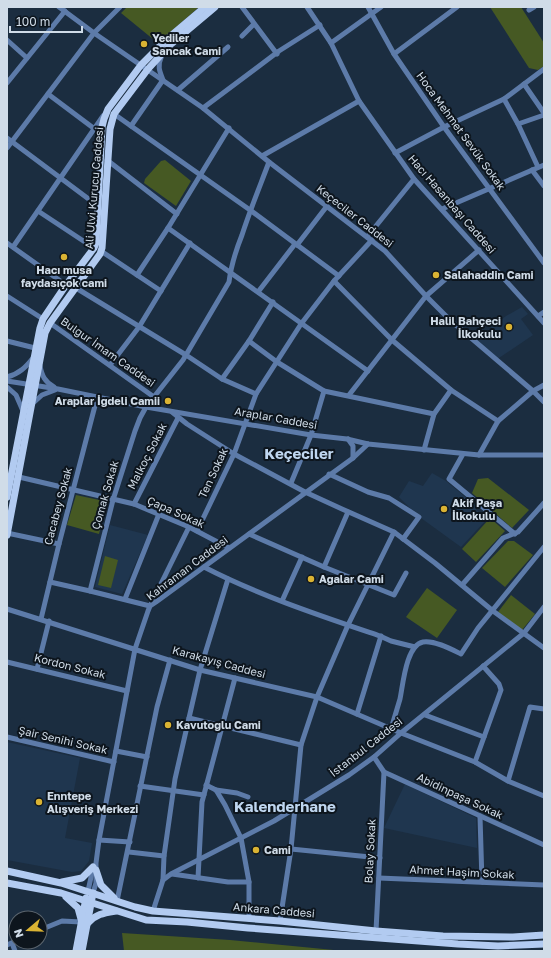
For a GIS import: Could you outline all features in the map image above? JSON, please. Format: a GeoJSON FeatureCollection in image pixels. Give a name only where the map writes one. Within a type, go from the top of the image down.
{"type":"FeatureCollection","features":[{"type":"Feature","properties":{"kind":"main road","name":"Ali Ulvi Kurucu Caddesi"},"geometry":{"type":"LineString","coordinates":[[7,497],[23,411],[31,384],[40,364],[47,321],[66,286],[97,250],[96,243],[104,118],[108,109],[141,65],[166,40],[205,7]]}},
{"type":"Feature","properties":{"kind":"main road","name":"Ali Ulvi Kurucu Caddesi"},"geometry":{"type":"LineString","coordinates":[[7,534],[19,477],[31,406],[33,357],[40,328],[76,288],[97,250],[110,129],[114,114],[148,69],[164,51],[215,7]]}},
{"type":"Feature","properties":{"kind":"main road"},"geometry":{"type":"LineString","coordinates":[[61,883],[82,878],[95,867],[101,885],[117,901]]}},
{"type":"Feature","properties":{"kind":"main road","name":"Ankara Caddesi"},"geometry":{"type":"LineString","coordinates":[[7,871],[61,883],[134,907],[153,911],[280,921],[376,932],[443,936],[513,937],[544,935]]}},
{"type":"Feature","properties":{"kind":"main road","name":"Ankara Caddesi"},"geometry":{"type":"LineString","coordinates":[[7,883],[61,894],[146,920],[458,944],[498,946],[544,944]]}},
{"type":"Feature","properties":{"kind":"main road"},"geometry":{"type":"LineString","coordinates":[[76,951],[91,892]]}},
{"type":"Feature","properties":{"kind":"main road"},"geometry":{"type":"LineString","coordinates":[[61,894],[78,908],[84,923],[82,951]]}},
{"type":"Feature","properties":{"kind":"main road"},"geometry":{"type":"LineString","coordinates":[[84,923],[99,914],[117,911]]}},
{"type":"Feature","properties":{"kind":"street","name":"Keçeciler Caddesi"},"geometry":{"type":"LineString","coordinates":[[59,7],[203,108],[269,162],[385,251],[450,320],[544,402]]}},
{"type":"Feature","properties":{"kind":"street"},"geometry":{"type":"LineString","coordinates":[[7,148],[94,33],[120,7]]}},
{"type":"Feature","properties":{"kind":"street"},"geometry":{"type":"LineString","coordinates":[[242,7],[276,54]]}},
{"type":"Feature","properties":{"kind":"street","name":"Hacı Hasanbaşı Caddesi"},"geometry":{"type":"LineString","coordinates":[[307,7],[331,43],[359,101],[414,179],[544,323]]}},
{"type":"Feature","properties":{"kind":"street","name":"Hoca Mehmet Sevük Sokak"},"geometry":{"type":"LineString","coordinates":[[368,7],[394,54],[444,127],[544,263]]}},
{"type":"Feature","properties":{"kind":"street"},"geometry":{"type":"LineString","coordinates":[[331,43],[381,7]]}},
{"type":"Feature","properties":{"kind":"street"},"geometry":{"type":"LineString","coordinates":[[394,54],[457,7]]}},
{"type":"Feature","properties":{"kind":"street"},"geometry":{"type":"LineString","coordinates":[[7,83],[65,11]]}},
{"type":"Feature","properties":{"kind":"street"},"geometry":{"type":"LineString","coordinates":[[242,36],[254,24]]}},
{"type":"Feature","properties":{"kind":"street"},"geometry":{"type":"LineString","coordinates":[[203,108],[276,54],[320,25]]}},
{"type":"Feature","properties":{"kind":"street"},"geometry":{"type":"LineString","coordinates":[[7,40],[27,58]]}},
{"type":"Feature","properties":{"kind":"street"},"geometry":{"type":"LineString","coordinates":[[178,90],[228,47]]}},
{"type":"Feature","properties":{"kind":"street"},"geometry":{"type":"LineString","coordinates":[[131,126],[163,80],[159,70],[159,62],[164,51]]}},
{"type":"Feature","properties":{"kind":"street"},"geometry":{"type":"LineString","coordinates":[[395,153],[444,127],[504,99],[544,69]]}},
{"type":"Feature","properties":{"kind":"street"},"geometry":{"type":"LineString","coordinates":[[518,124],[544,114],[524,84]]}},
{"type":"Feature","properties":{"kind":"street"},"geometry":{"type":"LineString","coordinates":[[48,94],[102,134]]}},
{"type":"Feature","properties":{"kind":"street"},"geometry":{"type":"LineString","coordinates":[[504,99],[518,124],[535,168],[544,186]]}},
{"type":"Feature","properties":{"kind":"street"},"geometry":{"type":"LineString","coordinates":[[262,156],[359,101]]}},
{"type":"Feature","properties":{"kind":"street"},"geometry":{"type":"LineString","coordinates":[[13,247],[108,109]]}},
{"type":"Feature","properties":{"kind":"street"},"geometry":{"type":"LineString","coordinates":[[114,114],[250,210],[339,276]]}},
{"type":"Feature","properties":{"kind":"street"},"geometry":{"type":"LineString","coordinates":[[137,274],[177,214],[229,128]]}},
{"type":"Feature","properties":{"kind":"street"},"geometry":{"type":"LineString","coordinates":[[7,138],[98,206]]}},
{"type":"Feature","properties":{"kind":"street"},"geometry":{"type":"LineString","coordinates":[[107,160],[177,214]]}},
{"type":"Feature","properties":{"kind":"street","name":"Çomak Sokak"},"geometry":{"type":"LineString","coordinates":[[90,590],[113,500],[135,431],[146,407],[186,355],[229,282],[230,271],[250,210],[269,162]]}},
{"type":"Feature","properties":{"kind":"street"},"geometry":{"type":"LineString","coordinates":[[442,209],[544,165]]}},
{"type":"Feature","properties":{"kind":"street","name":"Ten Sokak"},"geometry":{"type":"LineString","coordinates":[[197,531],[234,454],[256,394],[301,324],[414,179]]}},
{"type":"Feature","properties":{"kind":"street"},"geometry":{"type":"LineString","coordinates":[[258,292],[327,206]]}},
{"type":"Feature","properties":{"kind":"street"},"geometry":{"type":"LineString","coordinates":[[38,211],[161,291]]}},
{"type":"Feature","properties":{"kind":"street"},"geometry":{"type":"LineString","coordinates":[[168,228],[368,371]]}},
{"type":"Feature","properties":{"kind":"street"},"geometry":{"type":"LineString","coordinates":[[7,243],[66,286]]}},
{"type":"Feature","properties":{"kind":"street"},"geometry":{"type":"LineString","coordinates":[[110,366],[139,326],[190,243]]}},
{"type":"Feature","properties":{"kind":"street"},"geometry":{"type":"LineString","coordinates":[[349,395],[426,296],[479,250]]}},
{"type":"Feature","properties":{"kind":"street"},"geometry":{"type":"LineString","coordinates":[[538,255],[544,251]]}},
{"type":"Feature","properties":{"kind":"street"},"geometry":{"type":"LineString","coordinates":[[334,281],[392,340],[450,390],[498,421]]}},
{"type":"Feature","properties":{"kind":"street"},"geometry":{"type":"LineString","coordinates":[[76,288],[186,355],[222,379],[256,394]]}},
{"type":"Feature","properties":{"kind":"street","name":"Bulgur İmam Caddesi"},"geometry":{"type":"LineString","coordinates":[[7,296],[47,321],[154,397]]}},
{"type":"Feature","properties":{"kind":"street"},"geometry":{"type":"LineString","coordinates":[[222,379],[249,341],[273,302]]}},
{"type":"Feature","properties":{"kind":"street"},"geometry":{"type":"LineString","coordinates":[[538,316],[544,312]]}},
{"type":"Feature","properties":{"kind":"street"},"geometry":{"type":"LineString","coordinates":[[7,341],[35,348]]}},
{"type":"Feature","properties":{"kind":"street"},"geometry":{"type":"LineString","coordinates":[[249,341],[277,362],[324,391],[349,395],[434,414]]}},
{"type":"Feature","properties":{"kind":"street"},"geometry":{"type":"LineString","coordinates":[[7,377],[22,370],[33,357]]}},
{"type":"Feature","properties":{"kind":"street"},"geometry":{"type":"LineString","coordinates":[[40,364],[41,372],[46,382],[58,389]]}},
{"type":"Feature","properties":{"kind":"street","name":"Araplar Caddesi"},"geometry":{"type":"LineString","coordinates":[[7,381],[58,389],[96,398],[146,407],[311,435],[347,439],[368,444],[463,454],[544,455]]}},
{"type":"Feature","properties":{"kind":"street"},"geometry":{"type":"LineString","coordinates":[[479,455],[498,421],[533,391],[544,385]]}},
{"type":"Feature","properties":{"kind":"street"},"geometry":{"type":"LineString","coordinates":[[7,387],[16,395],[23,411]]}},
{"type":"Feature","properties":{"kind":"street"},"geometry":{"type":"LineString","coordinates":[[31,406],[42,395],[58,389]]}},
{"type":"Feature","properties":{"kind":"street"},"geometry":{"type":"LineString","coordinates":[[424,450],[434,414],[450,390]]}},
{"type":"Feature","properties":{"kind":"street"},"geometry":{"type":"LineString","coordinates":[[292,483],[311,435],[324,391]]}},
{"type":"Feature","properties":{"kind":"street","name":"Cacabey Sokak"},"geometry":{"type":"LineString","coordinates":[[41,619],[96,398]]}},
{"type":"Feature","properties":{"kind":"street"},"geometry":{"type":"LineString","coordinates":[[170,411],[178,418],[234,454],[292,483],[305,492],[394,532],[493,611],[544,648]]}},
{"type":"Feature","properties":{"kind":"street","name":"Malkoç Sokak"},"geometry":{"type":"LineString","coordinates":[[134,504],[178,418]]}},
{"type":"Feature","properties":{"kind":"street"},"geometry":{"type":"LineString","coordinates":[[347,439],[353,446],[353,458]]}},
{"type":"Feature","properties":{"kind":"street","name":"Kahraman Caddesi"},"geometry":{"type":"LineString","coordinates":[[91,892],[96,883],[95,867],[135,649],[150,606],[329,474],[353,458],[368,444]]}},
{"type":"Feature","properties":{"kind":"street"},"geometry":{"type":"LineString","coordinates":[[463,454],[449,479],[515,534]]}},
{"type":"Feature","properties":{"kind":"street"},"geometry":{"type":"LineString","coordinates":[[329,474],[368,492],[389,498],[419,517],[403,539]]}},
{"type":"Feature","properties":{"kind":"street","name":"Çapa Sokak"},"geometry":{"type":"LineString","coordinates":[[19,477],[134,504],[189,527],[229,548]]}},
{"type":"Feature","properties":{"kind":"street"},"geometry":{"type":"LineString","coordinates":[[462,585],[503,538],[515,534],[544,504]]}},
{"type":"Feature","properties":{"kind":"street"},"geometry":{"type":"LineString","coordinates":[[324,566],[348,512]]}},
{"type":"Feature","properties":{"kind":"street"},"geometry":{"type":"LineString","coordinates":[[125,599],[159,514]]}},
{"type":"Feature","properties":{"kind":"street"},"geometry":{"type":"LineString","coordinates":[[50,582],[90,590],[150,606],[189,527]]}},
{"type":"Feature","properties":{"kind":"street"},"geometry":{"type":"LineString","coordinates":[[280,921],[291,849],[301,745],[317,697],[348,625],[394,532]]}},
{"type":"Feature","properties":{"kind":"street"},"geometry":{"type":"LineString","coordinates":[[7,534],[59,544]]}},
{"type":"Feature","properties":{"kind":"street"},"geometry":{"type":"LineString","coordinates":[[249,534],[394,595],[406,573]]}},
{"type":"Feature","properties":{"kind":"street"},"geometry":{"type":"LineString","coordinates":[[391,729],[400,699],[407,663],[416,646],[424,641],[431,642],[461,654],[478,628],[544,547]]}},
{"type":"Feature","properties":{"kind":"street"},"geometry":{"type":"LineString","coordinates":[[282,601],[302,557]]}},
{"type":"Feature","properties":{"kind":"street"},"geometry":{"type":"LineString","coordinates":[[204,567],[228,580],[282,601],[381,636],[391,641],[416,646]]}},
{"type":"Feature","properties":{"kind":"street"},"geometry":{"type":"LineString","coordinates":[[153,911],[162,880],[173,792],[189,718],[200,670],[228,580]]}},
{"type":"Feature","properties":{"kind":"street","name":"İstanbul Caddesi"},"geometry":{"type":"LineString","coordinates":[[162,880],[274,821],[349,776],[524,633],[544,607]]}},
{"type":"Feature","properties":{"kind":"street","name":"Karakayış Caddesi"},"geometry":{"type":"LineString","coordinates":[[7,609],[200,670],[317,697],[391,729],[475,762],[508,781],[543,796]]}},
{"type":"Feature","properties":{"kind":"street"},"geometry":{"type":"LineString","coordinates":[[7,613],[17,612]]}},
{"type":"Feature","properties":{"kind":"street"},"geometry":{"type":"LineString","coordinates":[[37,668],[48,622]]}},
{"type":"Feature","properties":{"kind":"street"},"geometry":{"type":"LineString","coordinates":[[357,714],[381,636]]}},
{"type":"Feature","properties":{"kind":"street"},"geometry":{"type":"LineString","coordinates":[[117,901],[157,707],[170,660]]}},
{"type":"Feature","properties":{"kind":"street","name":"Kordon Sokak"},"geometry":{"type":"LineString","coordinates":[[7,662],[128,691]]}},
{"type":"Feature","properties":{"kind":"street"},"geometry":{"type":"LineString","coordinates":[[475,762],[500,690],[500,687],[483,666]]}},
{"type":"Feature","properties":{"kind":"street"},"geometry":{"type":"LineString","coordinates":[[198,878],[204,795],[235,678]]}},
{"type":"Feature","properties":{"kind":"street"},"geometry":{"type":"LineString","coordinates":[[508,781],[530,707],[544,709]]}},
{"type":"Feature","properties":{"kind":"street"},"geometry":{"type":"LineString","coordinates":[[425,715],[484,737]]}},
{"type":"Feature","properties":{"kind":"street"},"geometry":{"type":"LineString","coordinates":[[189,718],[301,745]]}},
{"type":"Feature","properties":{"kind":"street","name":"Şair Senihi Sokak"},"geometry":{"type":"LineString","coordinates":[[7,737],[114,762]]}},
{"type":"Feature","properties":{"kind":"street"},"geometry":{"type":"LineString","coordinates":[[116,751],[147,756]]}},
{"type":"Feature","properties":{"kind":"street"},"geometry":{"type":"LineString","coordinates":[[374,757],[384,772]]}},
{"type":"Feature","properties":{"kind":"street","name":"Abidinpaşa Sokak"},"geometry":{"type":"LineString","coordinates":[[384,772],[544,845]]}},
{"type":"Feature","properties":{"kind":"street","name":"Bolay Sokak"},"geometry":{"type":"LineString","coordinates":[[376,932],[384,772]]}},
{"type":"Feature","properties":{"kind":"street"},"geometry":{"type":"LineString","coordinates":[[206,785],[216,790],[237,793],[248,797]]}},
{"type":"Feature","properties":{"kind":"street"},"geometry":{"type":"LineString","coordinates":[[140,786],[173,792],[204,795]]}},
{"type":"Feature","properties":{"kind":"street"},"geometry":{"type":"LineString","coordinates":[[543,796],[544,788]]}},
{"type":"Feature","properties":{"kind":"street"},"geometry":{"type":"LineString","coordinates":[[216,790],[241,838],[249,882],[249,919]]}},
{"type":"Feature","properties":{"kind":"street"},"geometry":{"type":"LineString","coordinates":[[480,816],[482,882]]}},
{"type":"Feature","properties":{"kind":"street"},"geometry":{"type":"LineString","coordinates":[[100,840],[130,842]]}},
{"type":"Feature","properties":{"kind":"street"},"geometry":{"type":"LineString","coordinates":[[291,849],[380,858]]}},
{"type":"Feature","properties":{"kind":"street"},"geometry":{"type":"LineString","coordinates":[[128,852],[164,856]]}},
{"type":"Feature","properties":{"kind":"street"},"geometry":{"type":"LineString","coordinates":[[171,874],[228,882],[249,882]]}},
{"type":"Feature","properties":{"kind":"street","name":"Ahmet Haşim Sokak"},"geometry":{"type":"LineString","coordinates":[[379,878],[544,885]]}},
{"type":"Feature","properties":{"kind":"street"},"geometry":{"type":"LineString","coordinates":[[48,926],[62,920],[84,923]]}},
{"type":"Feature","properties":{"kind":"shaded area","name":"Halil Bahçeci İlkokulu"},"geometry":{"type":"Polygon","coordinates":[[[522,307],[528,314],[521,319],[533,335],[496,360],[474,341],[506,316],[522,307]]]}},
{"type":"Feature","properties":{"kind":"shaded area","name":"Akif Paşa İlkokulu"},"geometry":{"type":"Polygon","coordinates":[[[432,473],[446,481],[476,506],[476,510],[487,519],[461,547],[421,518],[422,516],[410,508],[399,497],[409,481],[423,486],[432,473]]]}},
{"type":"Feature","properties":{"kind":"shaded area"},"geometry":{"type":"Polygon","coordinates":[[[110,525],[148,535],[122,594],[95,587],[110,525]]]}},
{"type":"Feature","properties":{"kind":"shaded area","name":"Enntepe Alışveriş Merkezi"},"geometry":{"type":"Polygon","coordinates":[[[7,742],[80,758],[65,838],[92,843],[89,861],[81,871],[72,872],[7,860],[7,742]]]}},
{"type":"Feature","properties":{"kind":"shaded area"},"geometry":{"type":"Polygon","coordinates":[[[405,784],[476,818],[477,848],[384,828],[405,784]]]}},
{"type":"Feature","properties":{"kind":"green space"},"geometry":{"type":"Polygon","coordinates":[[[127,7],[199,7],[168,34],[159,44],[121,13],[127,7]]]}},
{"type":"Feature","properties":{"kind":"green space"},"geometry":{"type":"Polygon","coordinates":[[[490,7],[521,7],[544,43],[544,66],[538,70],[529,68],[490,7]]]}},
{"type":"Feature","properties":{"kind":"green space"},"geometry":{"type":"Polygon","coordinates":[[[165,160],[191,181],[176,206],[144,183],[145,179],[161,161],[165,160]]]}},
{"type":"Feature","properties":{"kind":"green space"},"geometry":{"type":"Polygon","coordinates":[[[488,478],[529,510],[512,528],[472,493],[478,479],[488,478]]]}},
{"type":"Feature","properties":{"kind":"green space"},"geometry":{"type":"Polygon","coordinates":[[[76,495],[104,501],[106,505],[99,534],[67,525],[76,495]]]}},
{"type":"Feature","properties":{"kind":"green space"},"geometry":{"type":"Polygon","coordinates":[[[490,518],[505,531],[476,562],[462,549],[490,518]]]}},
{"type":"Feature","properties":{"kind":"green space"},"geometry":{"type":"Polygon","coordinates":[[[508,541],[514,541],[533,555],[505,587],[482,568],[508,541]]]}},
{"type":"Feature","properties":{"kind":"green space"},"geometry":{"type":"Polygon","coordinates":[[[105,556],[118,560],[111,588],[98,585],[105,556]]]}},
{"type":"Feature","properties":{"kind":"green space"},"geometry":{"type":"Polygon","coordinates":[[[427,588],[457,610],[437,638],[406,617],[427,588]]]}},
{"type":"Feature","properties":{"kind":"green space"},"geometry":{"type":"Polygon","coordinates":[[[511,595],[535,614],[522,630],[498,612],[511,595]]]}},
{"type":"Feature","properties":{"kind":"green space"},"geometry":{"type":"Polygon","coordinates":[[[122,933],[230,940],[344,951],[124,951],[122,933]]]}},
{"type":"Feature","properties":{"kind":"place","name":"Yediler Sancak Cami"},"geometry":{"type":"Point","coordinates":[144,44]}},
{"type":"Feature","properties":{"kind":"place","name":"Hacı musa faydasıçok cami"},"geometry":{"type":"Point","coordinates":[64,257]}},
{"type":"Feature","properties":{"kind":"place","name":"Salahaddin Cami"},"geometry":{"type":"Point","coordinates":[436,275]}},
{"type":"Feature","properties":{"kind":"place","name":"Halil Bahçeci İlkokulu"},"geometry":{"type":"Point","coordinates":[509,327]}},
{"type":"Feature","properties":{"kind":"place","name":"Araplar İğdeli Camii"},"geometry":{"type":"Point","coordinates":[168,401]}},
{"type":"Feature","properties":{"kind":"place","name":"Akif Paşa İlkokulu"},"geometry":{"type":"Point","coordinates":[444,509]}},
{"type":"Feature","properties":{"kind":"place","name":"Ağalar Cami"},"geometry":{"type":"Point","coordinates":[311,579]}},
{"type":"Feature","properties":{"kind":"place","name":"Kavutoğlu Cami"},"geometry":{"type":"Point","coordinates":[168,725]}},
{"type":"Feature","properties":{"kind":"place","name":"Enntepe Alışveriş Merkezi"},"geometry":{"type":"Point","coordinates":[39,802]}},
{"type":"Feature","properties":{"kind":"place","name":"Cami"},"geometry":{"type":"Point","coordinates":[256,850]}},
{"type":"Feature","properties":{"kind":"district","name":"Keçeciler"},"geometry":{"type":"Point","coordinates":[299,454]}},
{"type":"Feature","properties":{"kind":"district","name":"Kalenderhane"},"geometry":{"type":"Point","coordinates":[285,807]}}]}
